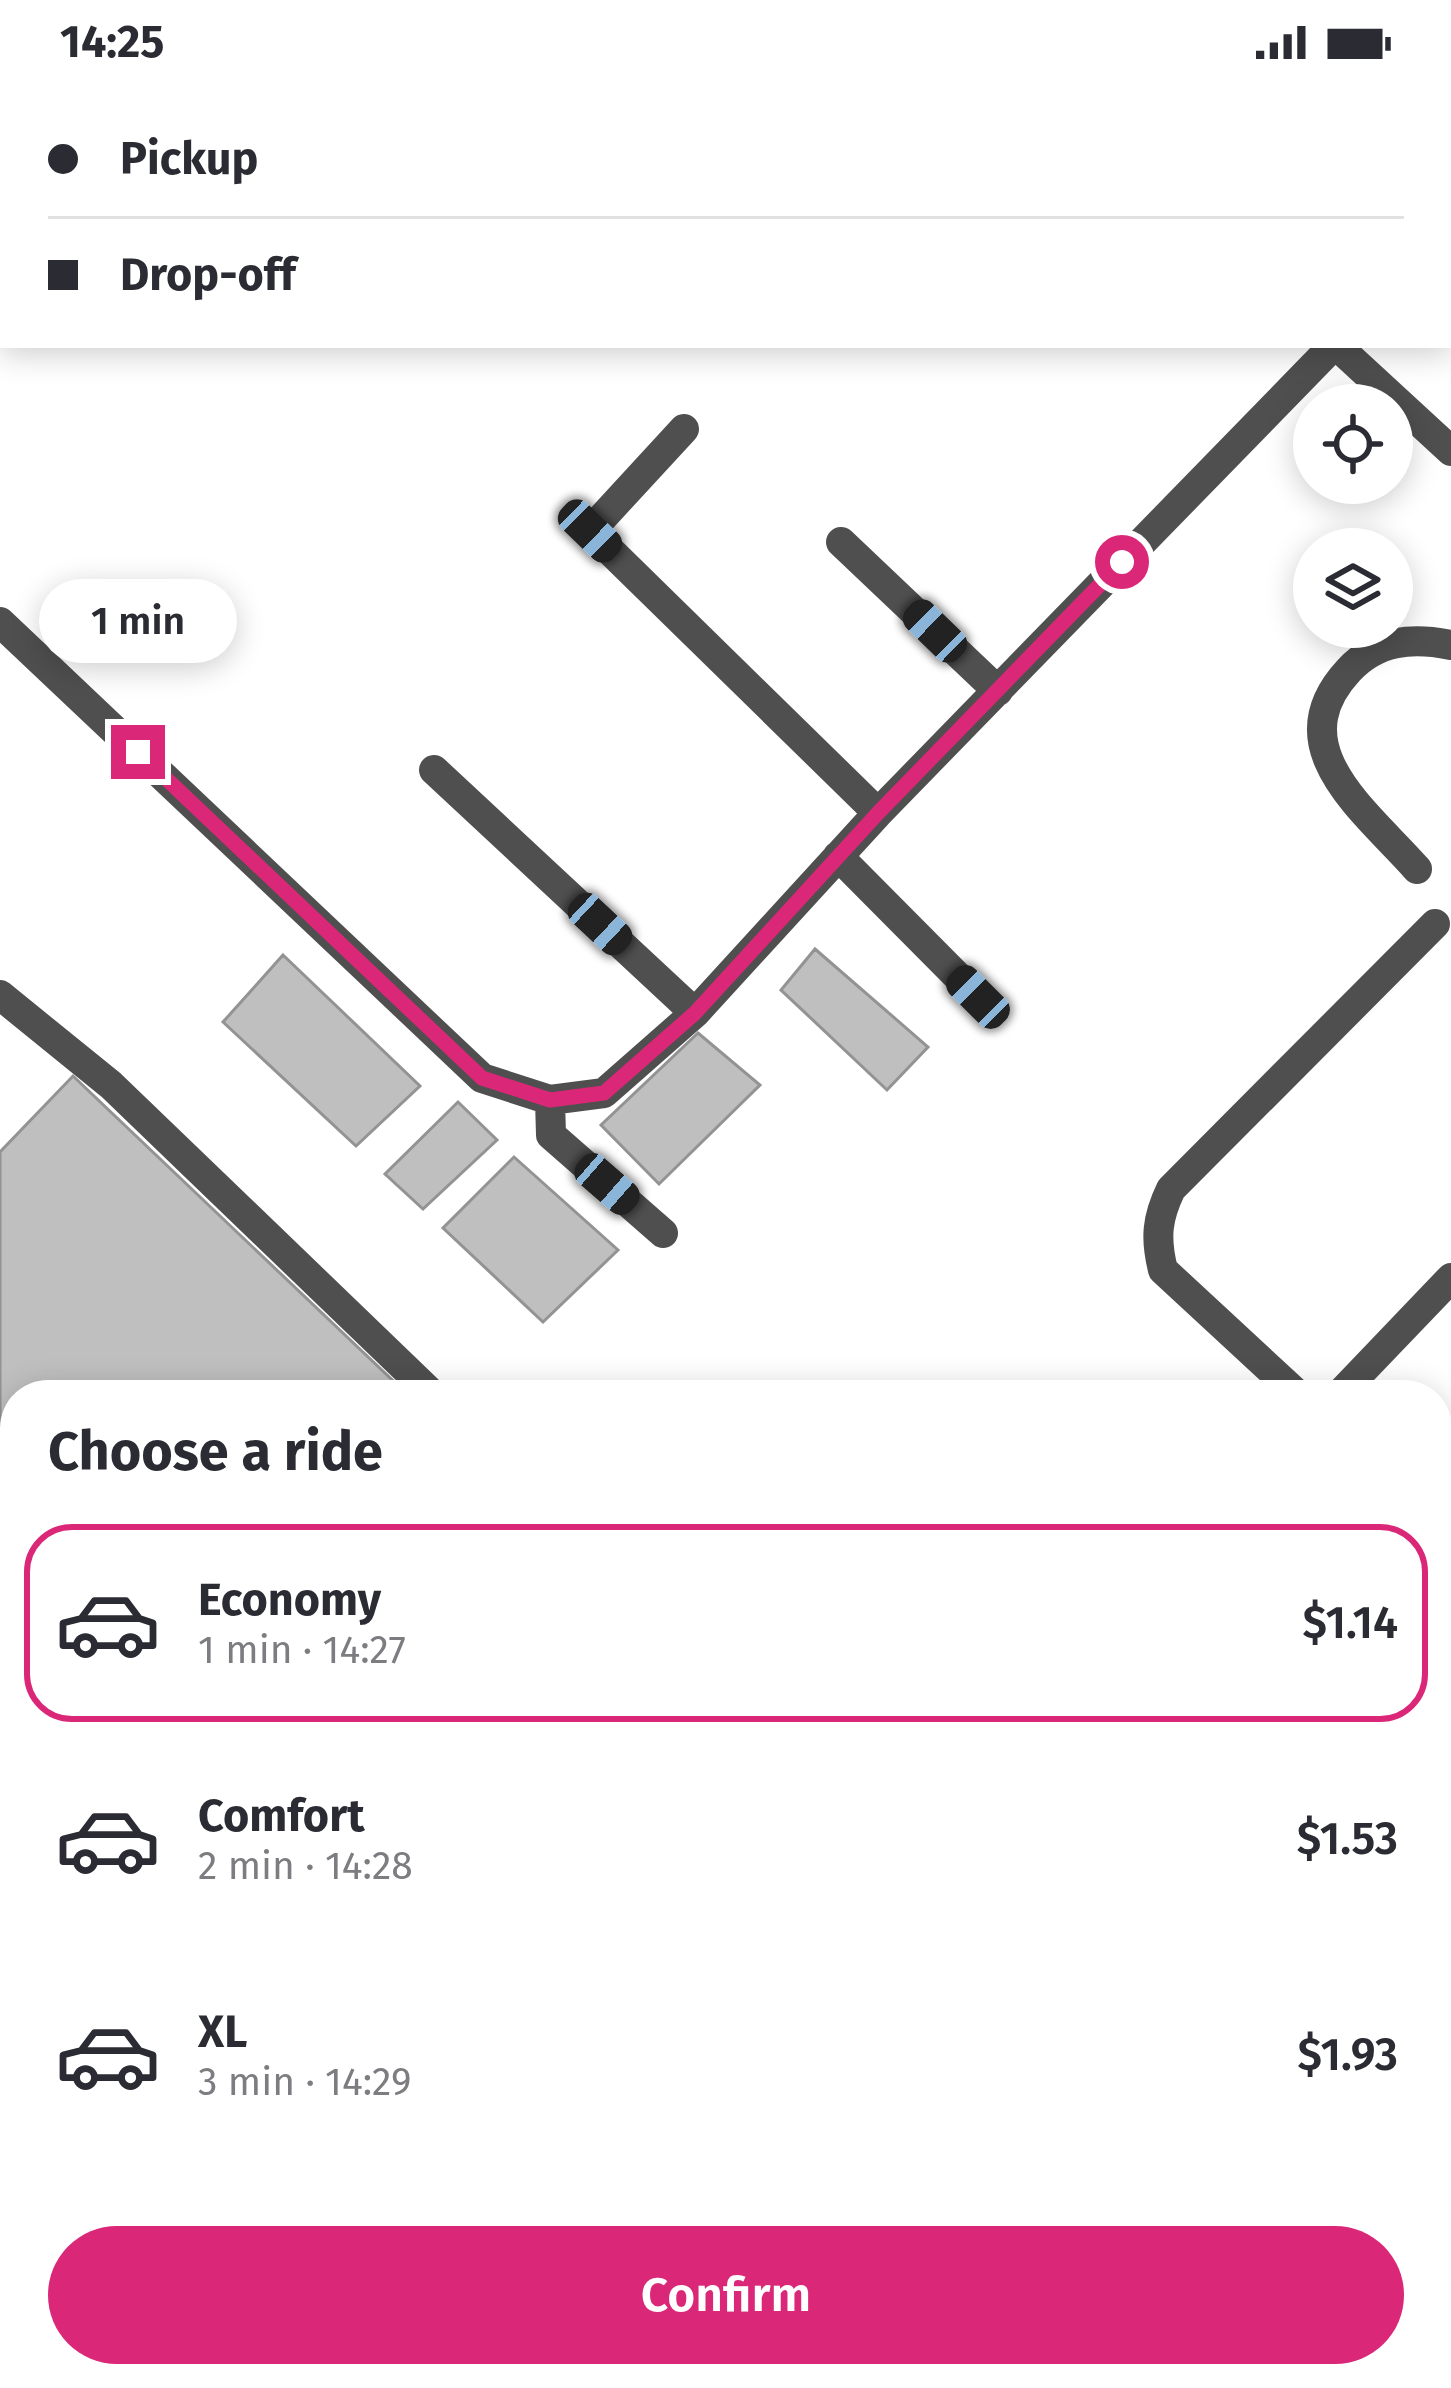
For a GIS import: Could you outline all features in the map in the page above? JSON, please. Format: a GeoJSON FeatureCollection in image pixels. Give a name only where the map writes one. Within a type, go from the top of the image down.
{"type":"FeatureCollection","features":[{"type":"Feature","properties":{"kind":"street"},"geometry":{"type":"LineString","coordinates":[[0,622],[482,1078],[550,1100],[604,1093],[695,1013],[878,813],[1332,348]]}},
{"type":"Feature","properties":{"kind":"street"},"geometry":{"type":"LineString","coordinates":[[1338,348],[1451,451]]}},
{"type":"Feature","properties":{"kind":"street"},"geometry":{"type":"LineString","coordinates":[[684,430],[590,531],[878,813]]}},
{"type":"Feature","properties":{"kind":"street"},"geometry":{"type":"LineString","coordinates":[[841,542],[998,691]]}},
{"type":"Feature","properties":{"kind":"street"},"geometry":{"type":"LineString","coordinates":[[1417,868],[1332,774],[1319,723],[1324,700],[1362,656],[1404,641],[1451,645]]}},
{"type":"Feature","properties":{"kind":"street"},"geometry":{"type":"LineString","coordinates":[[434,770],[695,1013]]}},
{"type":"Feature","properties":{"kind":"street"},"geometry":{"type":"LineString","coordinates":[[838,856],[978,997]]}},
{"type":"Feature","properties":{"kind":"street"},"geometry":{"type":"LineString","coordinates":[[1282,1380],[1162,1270],[1155,1241],[1160,1212],[1172,1189],[1435,924]]}},
{"type":"Feature","properties":{"kind":"street"},"geometry":{"type":"LineString","coordinates":[[0,995],[111,1085],[418,1380]]}},
{"type":"Feature","properties":{"kind":"street"},"geometry":{"type":"LineString","coordinates":[[550,1100],[551,1135],[663,1233]]}},
{"type":"Feature","properties":{"kind":"street"},"geometry":{"type":"LineString","coordinates":[[1353,1380],[1451,1278]]}},
{"type":"Feature","properties":{"kind":"building"},"geometry":{"type":"Polygon","coordinates":[[[815,949],[928,1047],[887,1090],[781,990],[815,949]]]}},
{"type":"Feature","properties":{"kind":"building"},"geometry":{"type":"Polygon","coordinates":[[[283,955],[420,1086],[356,1146],[223,1022],[283,955]]]}},
{"type":"Feature","properties":{"kind":"building"},"geometry":{"type":"Polygon","coordinates":[[[698,1033],[760,1085],[659,1184],[601,1125],[698,1033]]]}},
{"type":"Feature","properties":{"kind":"building"},"geometry":{"type":"Polygon","coordinates":[[[73,1076],[392,1380],[0,1380],[0,1152],[73,1076]]]}},
{"type":"Feature","properties":{"kind":"building"},"geometry":{"type":"Polygon","coordinates":[[[458,1102],[497,1140],[423,1209],[385,1174],[458,1102]]]}},
{"type":"Feature","properties":{"kind":"building"},"geometry":{"type":"Polygon","coordinates":[[[514,1157],[618,1250],[543,1322],[443,1228],[514,1157]]]}},
{"type":"Feature","properties":{"kind":"route"},"geometry":{"type":"LineString","coordinates":[[138,752],[482,1078],[523,1096],[576,1101],[604,1093],[695,1013],[878,813],[1122,562]]}}]}
